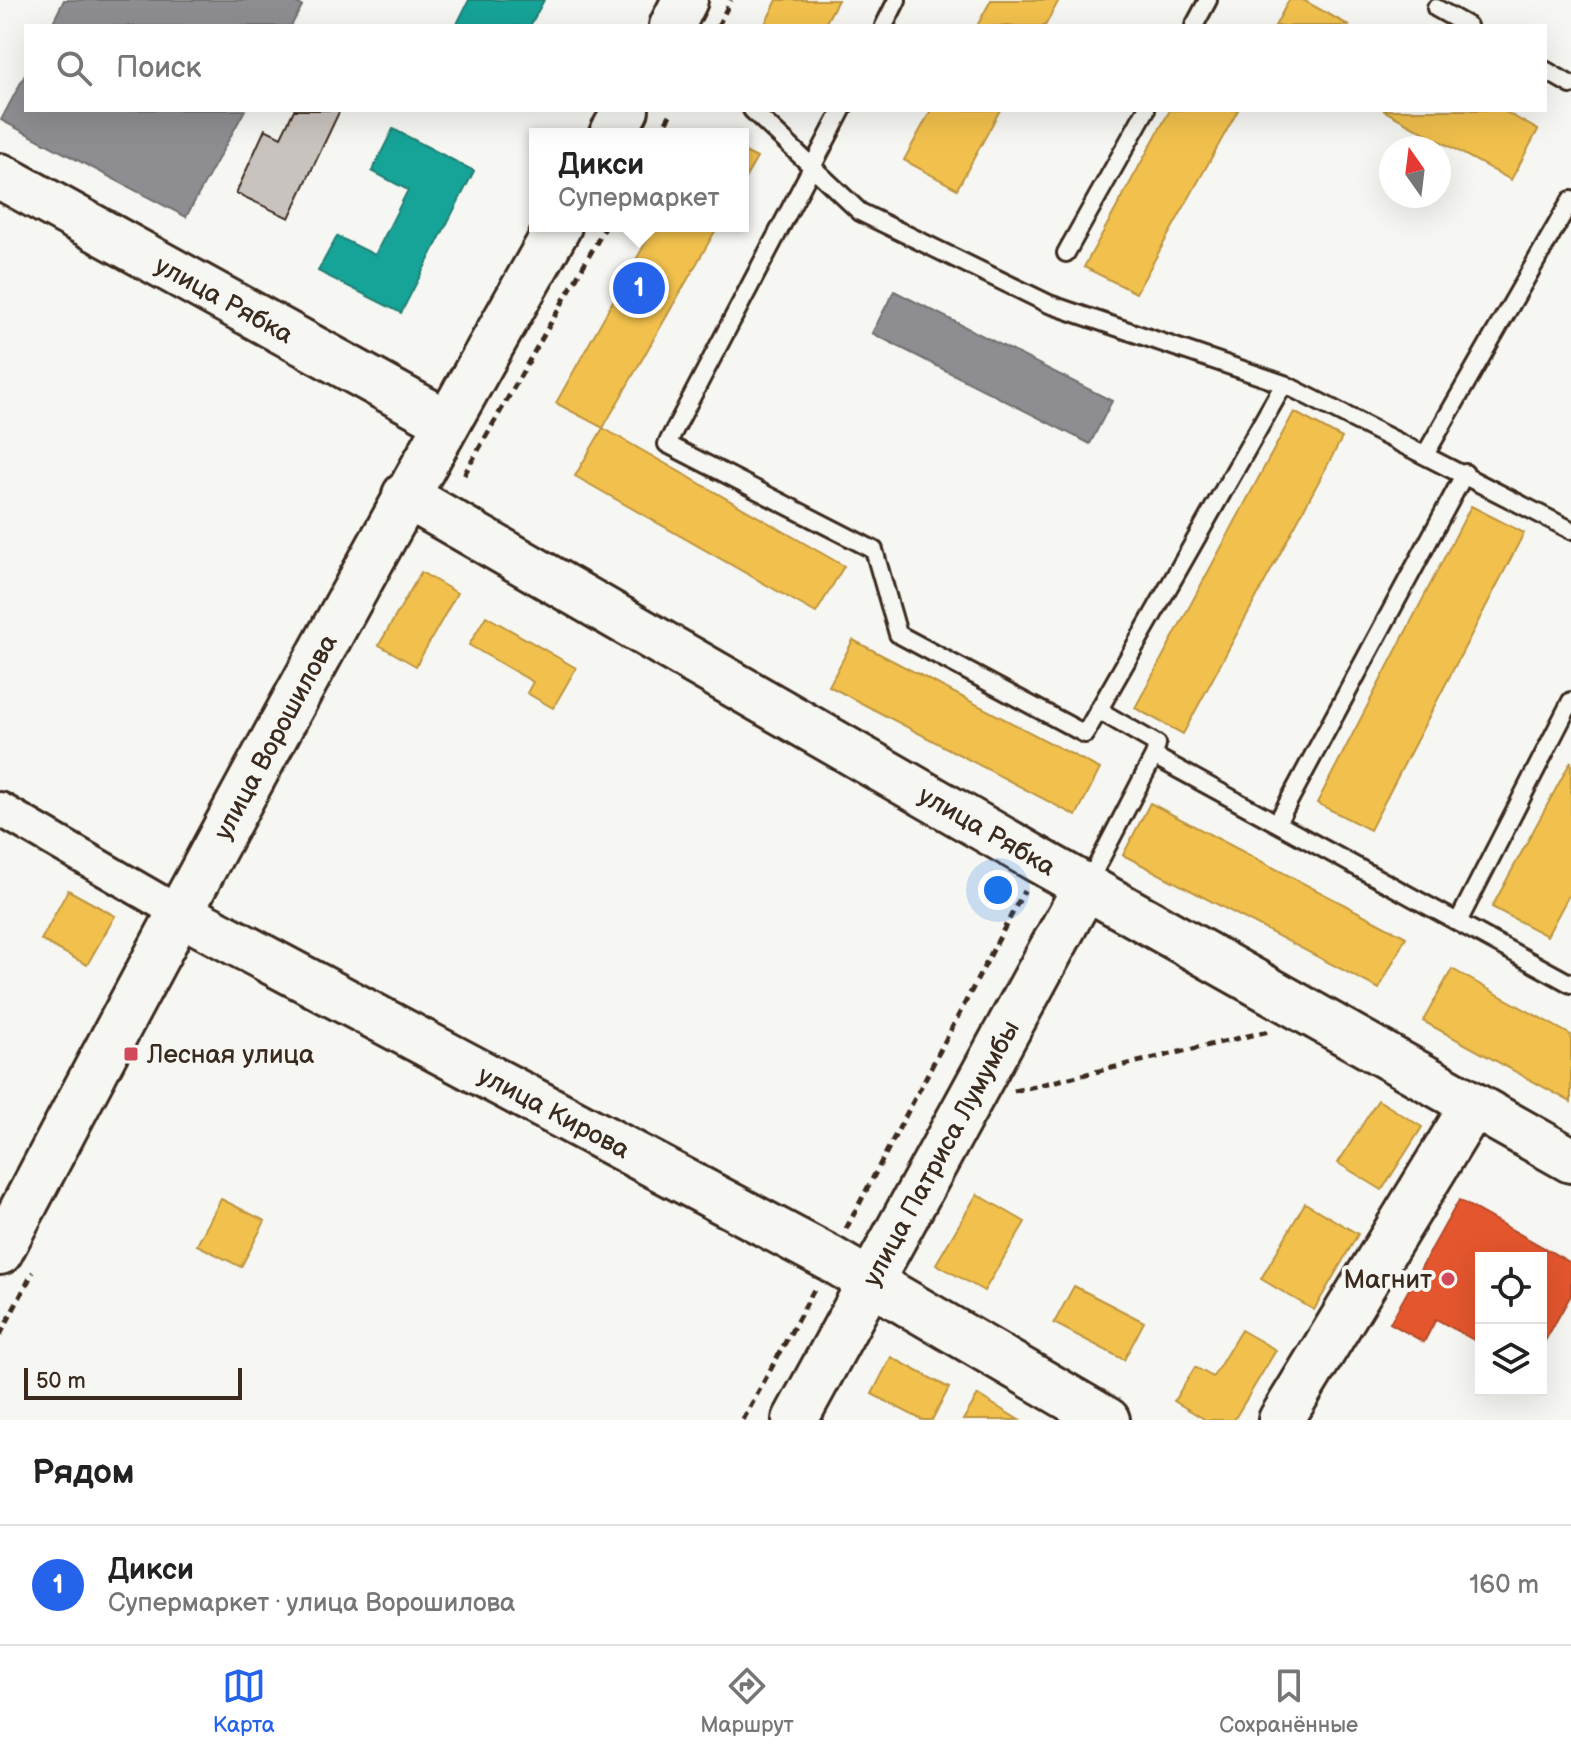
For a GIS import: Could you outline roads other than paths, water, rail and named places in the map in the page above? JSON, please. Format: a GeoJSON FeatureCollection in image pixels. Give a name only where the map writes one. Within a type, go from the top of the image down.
{"type":"FeatureCollection","features":[{"type":"Feature","properties":{"kind":"street"},"geometry":{"type":"LineString","coordinates":[[673,24],[685,0]]}},
{"type":"Feature","properties":{"kind":"street","name":"улица Рябка"},"geometry":{"type":"LineString","coordinates":[[0,176],[447,422]]}},
{"type":"Feature","properties":{"kind":"street","name":"улица Ворошилова"},"geometry":{"type":"LineString","coordinates":[[18,1258],[178,912],[423,506],[447,422],[556,232]]}},
{"type":"Feature","properties":{"kind":"street","name":"улица Рябка"},"geometry":{"type":"LineString","coordinates":[[423,506],[1040,861],[1571,1160]]}},
{"type":"Feature","properties":{"kind":"street","name":"улица Кирова"},"geometry":{"type":"LineString","coordinates":[[0,809],[178,912],[831,1259],[1107,1420]]}},
{"type":"Feature","properties":{"kind":"street","name":"улица Патриса Лумумбы"},"geometry":{"type":"LineString","coordinates":[[795,1420],[1086,886]]}},
{"type":"Feature","properties":{"kind":"street"},"geometry":{"type":"LineString","coordinates":[[1281,1420],[1472,1107]]}},
{"type":"Feature","properties":{"kind":"lane"},"geometry":{"type":"LineString","coordinates":[[885,24],[897,0]]}},
{"type":"Feature","properties":{"kind":"lane"},"geometry":{"type":"LineString","coordinates":[[1195,24],[1208,0]]}},
{"type":"Feature","properties":{"kind":"lane"},"geometry":{"type":"LineString","coordinates":[[1421,0],[1439,4],[1465,24]]}},
{"type":"Feature","properties":{"kind":"lane"},"geometry":{"type":"LineString","coordinates":[[1547,71],[1571,85]]}},
{"type":"Feature","properties":{"kind":"lane"},"geometry":{"type":"LineString","coordinates":[[754,112],[860,212],[1049,304],[1284,384],[1465,473],[1571,530]]}},
{"type":"Feature","properties":{"kind":"lane"},"geometry":{"type":"LineString","coordinates":[[841,112],[667,444],[874,550],[898,634],[1085,734],[1284,384]]}},
{"type":"Feature","properties":{"kind":"lane"},"geometry":{"type":"LineString","coordinates":[[1066,253],[1145,112]]}},
{"type":"Feature","properties":{"kind":"lane"},"geometry":{"type":"LineString","coordinates":[[1425,455],[1571,200]]}},
{"type":"Feature","properties":{"kind":"lane"},"geometry":{"type":"LineString","coordinates":[[1277,823],[1465,473]]}},
{"type":"Feature","properties":{"kind":"lane"},"geometry":{"type":"LineString","coordinates":[[1459,920],[1571,701]]}},
{"type":"Feature","properties":{"kind":"lane"},"geometry":{"type":"LineString","coordinates":[[1086,886],[1154,756],[1157,744],[1098,710]]}},
{"type":"Feature","properties":{"kind":"lane"},"geometry":{"type":"LineString","coordinates":[[1154,756],[1459,920],[1571,984]]}},
{"type":"Feature","properties":{"kind":"place","name":"Дикси"},"geometry":{"type":"Point","coordinates":[639,288]}},
{"type":"Feature","properties":{"kind":"place","name":"Лесная улица"},"geometry":{"type":"Point","coordinates":[131,1054]}},
{"type":"Feature","properties":{"kind":"place","name":"Магнит"},"geometry":{"type":"Point","coordinates":[1448,1279]}}]}
